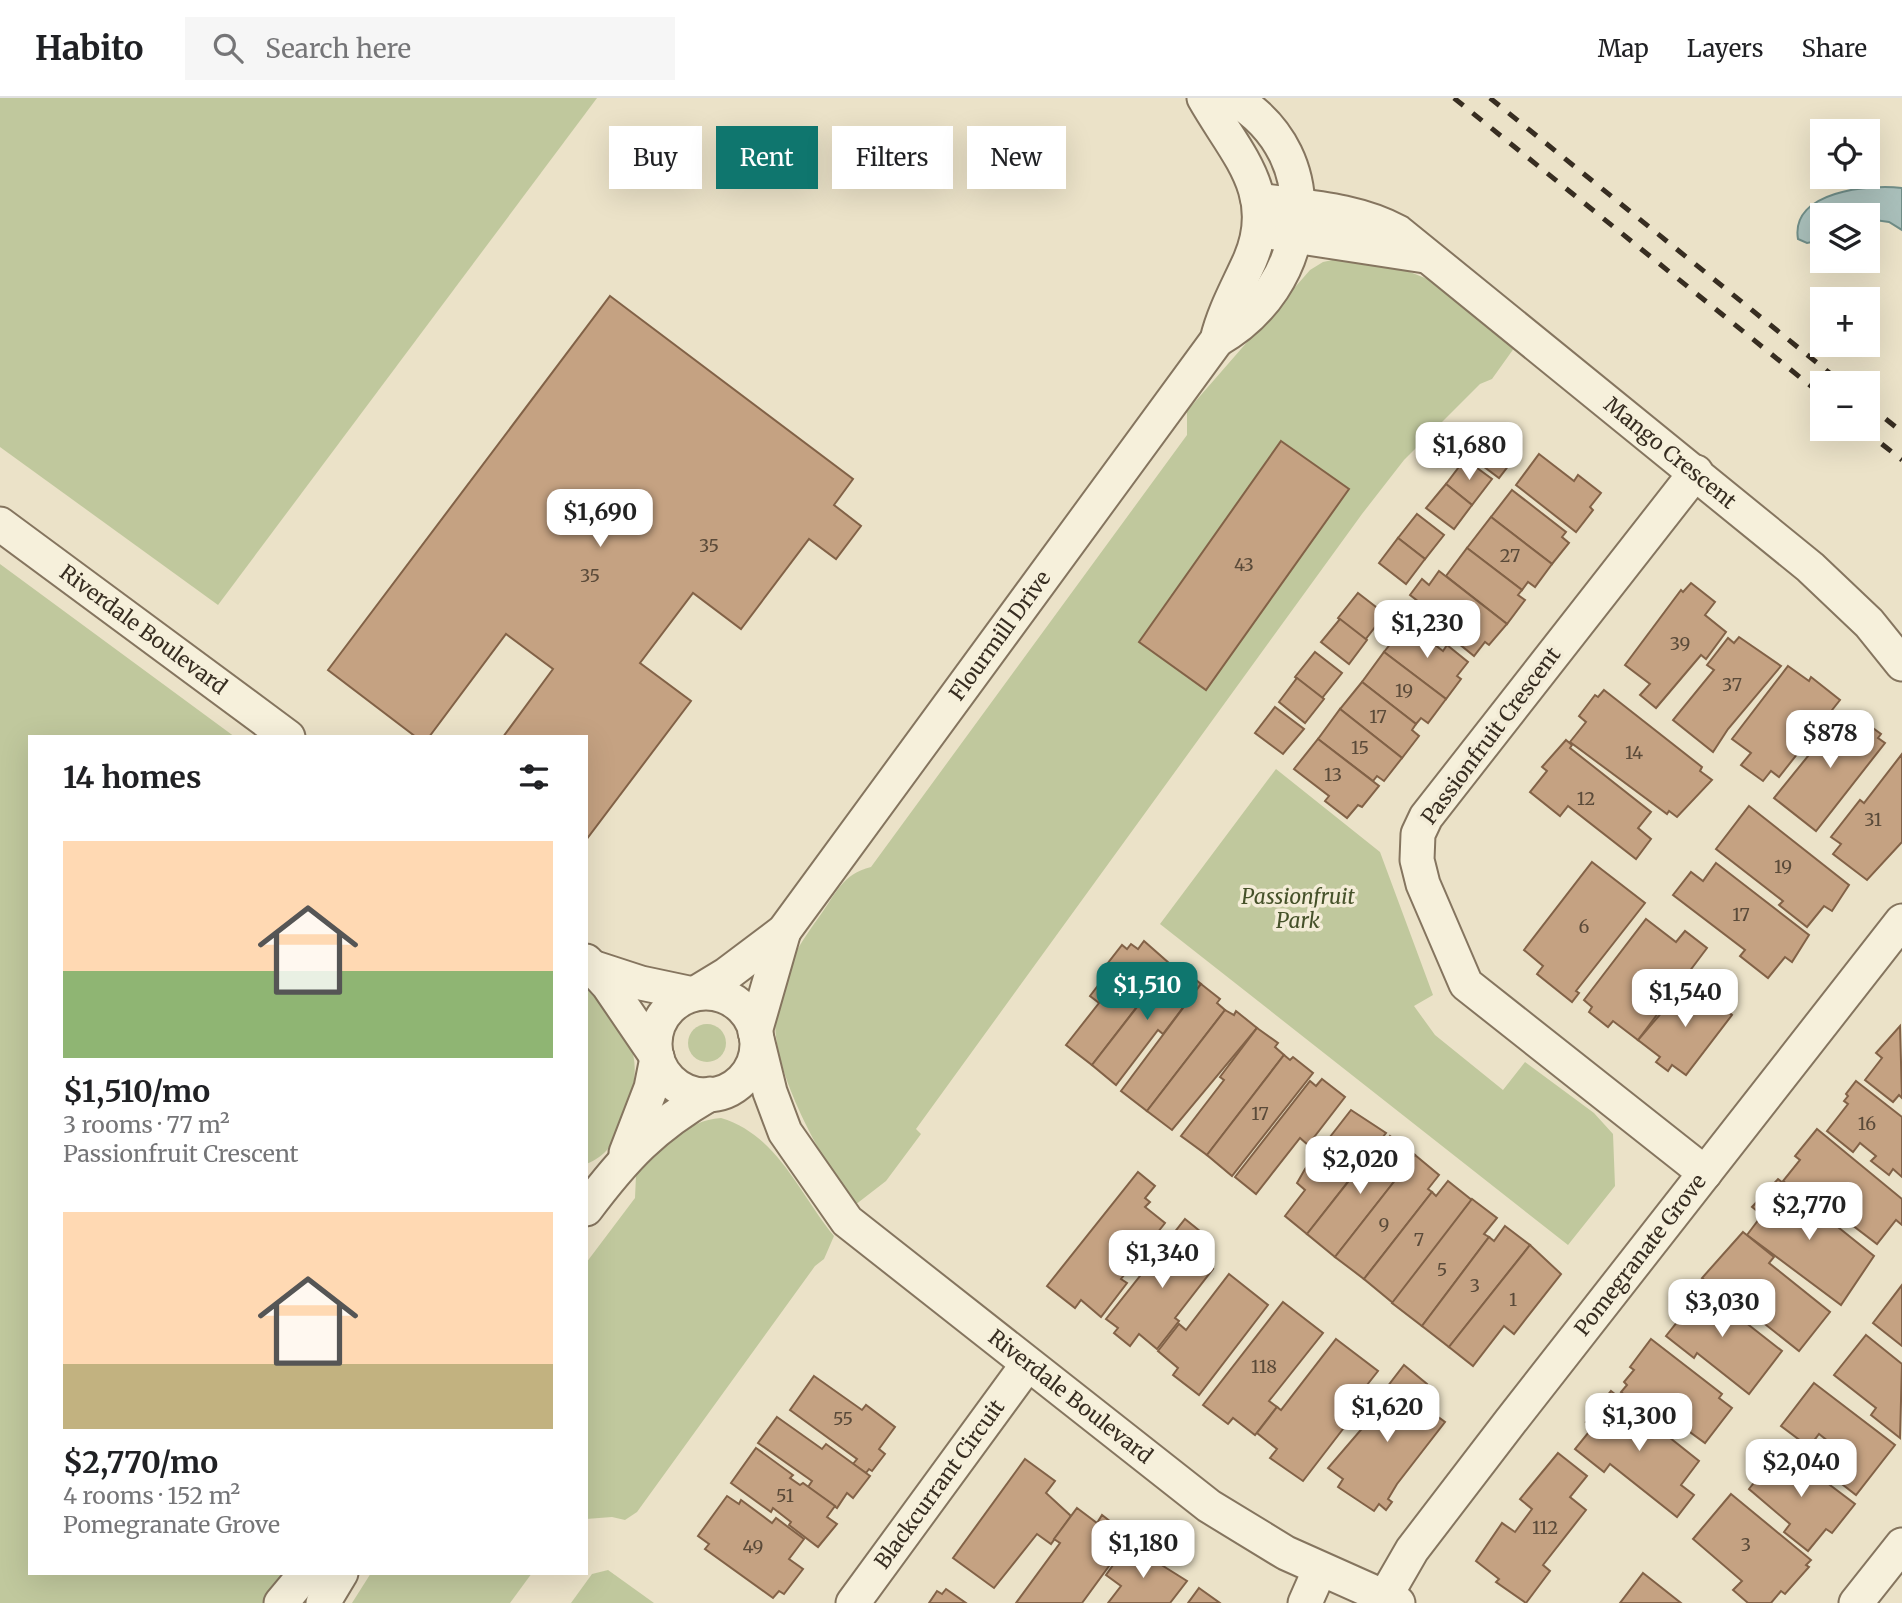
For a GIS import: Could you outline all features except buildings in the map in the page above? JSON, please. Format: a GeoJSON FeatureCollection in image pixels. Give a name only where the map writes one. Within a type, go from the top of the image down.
{"type":"FeatureCollection","features":[{"type":"Feature","properties":{"kind":"street"},"geometry":{"type":"LineString","coordinates":[[1204,98],[1242,156],[1258,215]]}},
{"type":"Feature","properties":{"kind":"street"},"geometry":{"type":"LineString","coordinates":[[1233,98],[1261,122],[1280,146],[1296,186],[1296,221]]}},
{"type":"Feature","properties":{"kind":"street","name":"Mango Crescent"},"geometry":{"type":"LineString","coordinates":[[1258,215],[1296,221],[1332,210],[1386,225],[1409,240],[1425,256],[1696,472],[1839,593],[1902,664]]}},
{"type":"Feature","properties":{"kind":"street","name":"Flourmill Drive"},"geometry":{"type":"LineString","coordinates":[[694,994],[727,974],[784,931],[1217,340],[1227,306],[1250,259],[1258,215]]}},
{"type":"Feature","properties":{"kind":"street","name":"Flourmill Drive"},"geometry":{"type":"LineString","coordinates":[[1217,340],[1245,323],[1258,310],[1286,268],[1296,221]]}},
{"type":"Feature","properties":{"kind":"street","name":"Passionfruit Crescent"},"geometry":{"type":"LineString","coordinates":[[1696,472],[1426,817],[1416,845],[1423,884],[1466,984],[1704,1173]]}},
{"type":"Feature","properties":{"kind":"street","name":"Riverdale Boulevard"},"geometry":{"type":"LineString","coordinates":[[0,524],[285,735]]}},
{"type":"Feature","properties":{"kind":"street","name":"Pomegranate Grove"},"geometry":{"type":"LineString","coordinates":[[1392,1599],[1420,1539],[1902,921]]}},
{"type":"Feature","properties":{"kind":"street","name":"Flourmill Drive"},"geometry":{"type":"LineString","coordinates":[[755,1033],[784,931]]}},
{"type":"Feature","properties":{"kind":"street"},"geometry":{"type":"LineString","coordinates":[[588,1206],[622,1161],[652,1132],[710,1094],[737,1084],[746,1074],[757,1049],[751,1020],[733,1000],[720,995],[694,994],[641,983],[591,964]]}},
{"type":"Feature","properties":{"kind":"street"},"geometry":{"type":"LineString","coordinates":[[591,964],[672,1082],[696,1094],[710,1094]]}},
{"type":"Feature","properties":{"kind":"street"},"geometry":{"type":"LineString","coordinates":[[622,1161],[651,1088],[657,1058],[655,1043],[662,1018],[681,999],[694,994]]}},
{"type":"Feature","properties":{"kind":"street","name":"Riverdale Boulevard"},"geometry":{"type":"LineString","coordinates":[[755,1033],[770,1092],[785,1132],[847,1221],[1209,1506],[1266,1543],[1392,1599]]}},
{"type":"Feature","properties":{"kind":"street","name":"Riverdale Boulevard"},"geometry":{"type":"LineString","coordinates":[[710,1094],[751,1110],[785,1132]]}},
{"type":"Feature","properties":{"kind":"street","name":"Blackcurrant Circuit"},"geometry":{"type":"LineString","coordinates":[[853,1603],[1027,1364]]}},
{"type":"Feature","properties":{"kind":"street"},"geometry":{"type":"LineString","coordinates":[[1856,1603],[1902,1545]]}},
{"type":"Feature","properties":{"kind":"street"},"geometry":{"type":"LineString","coordinates":[[1305,1603],[1320,1569]]}},
{"type":"Feature","properties":{"kind":"street"},"geometry":{"type":"LineString","coordinates":[[281,1603],[304,1575]]}},
{"type":"Feature","properties":{"kind":"street"},"geometry":{"type":"LineString","coordinates":[[323,1603],[340,1575]]}},
{"type":"Feature","properties":{"kind":"green space"},"geometry":{"type":"Polygon","coordinates":[[[0,98],[597,98],[218,605],[0,447],[0,98]]]}},
{"type":"Feature","properties":{"kind":"green space"},"geometry":{"type":"Polygon","coordinates":[[[1342,258],[1395,266],[1430,280],[1517,344],[1492,379],[1480,384],[1404,460],[1362,514],[916,1129],[921,1134],[886,1181],[855,1205],[814,1141],[789,1087],[781,1060],[776,1035],[776,1014],[782,986],[796,951],[840,886],[861,870],[871,867],[1187,435],[1187,411],[1310,270],[1323,262],[1342,258]]]}},
{"type":"Feature","properties":{"kind":"green space"},"geometry":{"type":"Polygon","coordinates":[[[0,564],[232,735],[28,735],[28,1575],[286,1575],[263,1603],[0,1603],[0,564]]]}},
{"type":"Feature","properties":{"kind":"green space","name":"Passionfruit Park"},"geometry":{"type":"Polygon","coordinates":[[[1276,769],[1380,852],[1433,995],[1414,1006],[1435,1035],[1503,1090],[1525,1062],[1594,1113],[1613,1134],[1615,1186],[1568,1245],[1160,924],[1276,769]]]}},
{"type":"Feature","properties":{"kind":"green space"},"geometry":{"type":"Polygon","coordinates":[[[588,988],[625,1033],[634,1062],[634,1079],[623,1121],[609,1147],[588,1163],[588,988]]]}},
{"type":"Feature","properties":{"kind":"green space"},"geometry":{"type":"Polygon","coordinates":[[[707,1024],[721,1029],[726,1043],[721,1057],[707,1062],[693,1057],[688,1043],[693,1029],[707,1024]]]}},
{"type":"Feature","properties":{"kind":"green space"},"geometry":{"type":"Polygon","coordinates":[[[721,1118],[741,1126],[758,1138],[786,1168],[834,1236],[824,1259],[815,1266],[637,1512],[625,1520],[612,1517],[588,1519],[588,1260],[635,1198],[636,1175],[674,1138],[708,1120],[721,1118]]]}},
{"type":"Feature","properties":{"kind":"green space"},"geometry":{"type":"Polygon","coordinates":[[[608,1570],[654,1603],[571,1603],[592,1574],[608,1570]]]}},
{"type":"Feature","properties":{"kind":"green space"},"geometry":{"type":"Polygon","coordinates":[[[370,1575],[531,1575],[510,1603],[352,1603],[370,1575]]]}},
{"type":"Feature","properties":{"kind":"water"},"geometry":{"type":"Polygon","coordinates":[[[1888,187],[1902,188],[1902,230],[1889,222],[1880,221],[1880,203],[1816,203],[1835,194],[1888,187]]]}},
{"type":"Feature","properties":{"kind":"water"},"geometry":{"type":"Polygon","coordinates":[[[1810,207],[1810,242],[1807,243],[1798,239],[1799,223],[1810,207]]]}},
{"type":"Feature","properties":{"kind":"railway"},"geometry":{"type":"LineString","coordinates":[[1454,98],[1810,385]]}},
{"type":"Feature","properties":{"kind":"railway"},"geometry":{"type":"LineString","coordinates":[[1490,98],[1827,371]]}},
{"type":"Feature","properties":{"kind":"railway"},"geometry":{"type":"LineString","coordinates":[[1880,414],[1902,432]]}},
{"type":"Feature","properties":{"kind":"railway"},"geometry":{"type":"LineString","coordinates":[[1878,441],[1902,460]]}}]}
